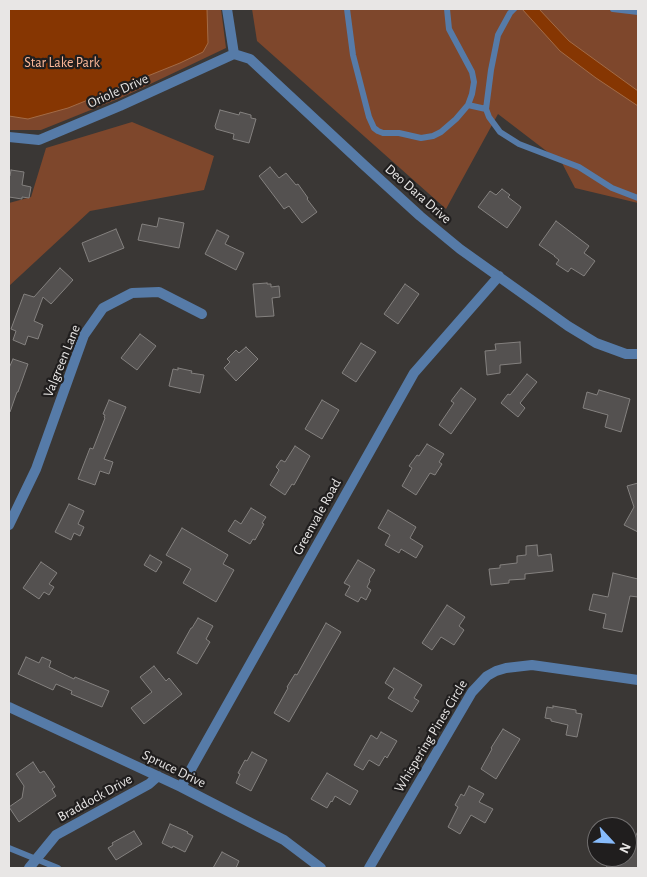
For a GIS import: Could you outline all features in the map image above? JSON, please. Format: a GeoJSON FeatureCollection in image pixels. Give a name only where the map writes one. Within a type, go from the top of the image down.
{"type":"FeatureCollection","features":[{"type":"Feature","properties":{"kind":"street"},"geometry":{"type":"LineString","coordinates":[[227,9],[234,54]]}},
{"type":"Feature","properties":{"kind":"street","name":"Oriole Drive"},"geometry":{"type":"LineString","coordinates":[[9,137],[39,140],[120,106],[234,54]]}},
{"type":"Feature","properties":{"kind":"street","name":"Deo Dara Drive"},"geometry":{"type":"LineString","coordinates":[[234,54],[250,59],[420,216],[460,249],[596,344],[626,354],[638,354]]}},
{"type":"Feature","properties":{"kind":"street","name":"Greenvale Road"},"geometry":{"type":"LineString","coordinates":[[181,787],[414,373],[499,276]]}},
{"type":"Feature","properties":{"kind":"street","name":"Valgreen Lane"},"geometry":{"type":"LineString","coordinates":[[9,526],[36,469],[84,335],[102,308],[132,293],[159,292],[202,314]]}},
{"type":"Feature","properties":{"kind":"street","name":"Whispering Pines Circle"},"geometry":{"type":"LineString","coordinates":[[369,868],[472,692],[487,676],[496,670],[532,665],[638,680]]}},
{"type":"Feature","properties":{"kind":"street","name":"Spruce Drive"},"geometry":{"type":"LineString","coordinates":[[9,707],[181,787],[284,840],[321,868]]}},
{"type":"Feature","properties":{"kind":"street","name":"Braddock Drive"},"geometry":{"type":"LineString","coordinates":[[29,868],[56,835],[150,784],[158,776]]}},
{"type":"Feature","properties":{"kind":"lane"},"geometry":{"type":"LineString","coordinates":[[347,9],[353,55],[369,117],[374,128],[378,132],[399,133],[421,138],[433,136],[441,132],[468,105],[472,94],[474,82],[472,72],[449,29],[447,9]]}},
{"type":"Feature","properties":{"kind":"lane"},"geometry":{"type":"LineString","coordinates":[[514,9],[498,35],[490,70],[486,109],[489,117],[500,132],[518,144],[578,167],[612,188],[638,198]]}},
{"type":"Feature","properties":{"kind":"lane"},"geometry":{"type":"LineString","coordinates":[[613,9],[638,12]]}},
{"type":"Feature","properties":{"kind":"lane"},"geometry":{"type":"LineString","coordinates":[[468,105],[486,109]]}},
{"type":"Feature","properties":{"kind":"lane"},"geometry":{"type":"LineString","coordinates":[[9,848],[58,868]]}},
{"type":"Feature","properties":{"kind":"green space","name":"Star Lake Park"},"geometry":{"type":"Polygon","coordinates":[[[9,9],[221,9],[226,48],[123,97],[41,130],[9,130],[9,9]]]}},
{"type":"Feature","properties":{"kind":"green space"},"geometry":{"type":"Polygon","coordinates":[[[252,9],[638,9],[638,203],[575,188],[562,163],[498,114],[446,209],[257,41],[252,9]]]}},
{"type":"Feature","properties":{"kind":"green space"},"geometry":{"type":"Polygon","coordinates":[[[132,122],[214,156],[204,190],[90,211],[9,286],[9,203],[31,197],[46,148],[132,122]]]}},
{"type":"Feature","properties":{"kind":"shaded area","name":"Star Lake Park"},"geometry":{"type":"Polygon","coordinates":[[[9,9],[207,9],[208,43],[203,52],[180,63],[68,108],[28,119],[9,116],[9,9]]]}},
{"type":"Feature","properties":{"kind":"shaded area"},"geometry":{"type":"Polygon","coordinates":[[[522,9],[539,9],[569,41],[638,91],[638,106],[560,51],[522,9]]]}},
{"type":"Feature","properties":{"kind":"building"},"geometry":{"type":"Polygon","coordinates":[[[220,110],[239,115],[240,112],[251,115],[251,118],[256,119],[249,143],[233,139],[234,134],[216,129],[215,126],[220,110]]]}},
{"type":"Feature","properties":{"kind":"building"},"geometry":{"type":"Polygon","coordinates":[[[270,167],[279,178],[286,173],[296,185],[298,184],[317,212],[302,223],[289,206],[284,209],[259,176],[270,167]]]}},
{"type":"Feature","properties":{"kind":"building"},"geometry":{"type":"Polygon","coordinates":[[[11,170],[24,172],[22,185],[31,187],[29,198],[9,197],[9,176],[11,170]]]}},
{"type":"Feature","properties":{"kind":"building"},"geometry":{"type":"Polygon","coordinates":[[[502,189],[510,195],[508,197],[521,207],[507,228],[478,207],[490,191],[496,195],[502,189]]]}},
{"type":"Feature","properties":{"kind":"building"},"geometry":{"type":"Polygon","coordinates":[[[159,218],[184,223],[179,248],[138,240],[142,224],[157,227],[159,218]]]}},
{"type":"Feature","properties":{"kind":"building"},"geometry":{"type":"Polygon","coordinates":[[[556,221],[589,246],[584,253],[595,261],[584,276],[571,268],[568,272],[556,264],[559,260],[539,245],[556,221]]]}},
{"type":"Feature","properties":{"kind":"building"},"geometry":{"type":"Polygon","coordinates":[[[116,229],[124,248],[89,262],[82,243],[116,229]]]}},
{"type":"Feature","properties":{"kind":"building"},"geometry":{"type":"Polygon","coordinates":[[[217,230],[229,236],[225,244],[244,253],[236,270],[205,254],[217,230]]]}},
{"type":"Feature","properties":{"kind":"building"},"geometry":{"type":"Polygon","coordinates":[[[60,268],[73,280],[51,304],[43,297],[34,321],[43,325],[38,339],[28,336],[25,345],[13,340],[16,331],[11,329],[24,294],[34,297],[60,268]]]}},
{"type":"Feature","properties":{"kind":"building"},"geometry":{"type":"Polygon","coordinates":[[[253,284],[271,284],[271,287],[279,286],[280,297],[272,298],[274,316],[256,317],[253,284]]]}},
{"type":"Feature","properties":{"kind":"building"},"geometry":{"type":"Polygon","coordinates":[[[405,284],[419,294],[398,324],[384,314],[405,284]]]}},
{"type":"Feature","properties":{"kind":"building"},"geometry":{"type":"Polygon","coordinates":[[[140,334],[156,346],[137,370],[121,358],[140,334]]]}},
{"type":"Feature","properties":{"kind":"building"},"geometry":{"type":"Polygon","coordinates":[[[520,342],[521,363],[500,365],[500,373],[487,375],[485,351],[496,350],[495,344],[520,342]]]}},
{"type":"Feature","properties":{"kind":"building"},"geometry":{"type":"Polygon","coordinates":[[[361,343],[376,352],[356,382],[342,373],[361,343]]]}},
{"type":"Feature","properties":{"kind":"building"},"geometry":{"type":"Polygon","coordinates":[[[246,347],[258,359],[236,381],[224,368],[230,362],[227,359],[236,350],[239,353],[246,347]]]}},
{"type":"Feature","properties":{"kind":"building"},"geometry":{"type":"Polygon","coordinates":[[[13,359],[28,364],[9,412],[9,368],[13,359]]]}},
{"type":"Feature","properties":{"kind":"building"},"geometry":{"type":"Polygon","coordinates":[[[178,368],[204,375],[200,393],[169,386],[173,369],[178,370],[178,368]]]}},
{"type":"Feature","properties":{"kind":"building"},"geometry":{"type":"Polygon","coordinates":[[[527,374],[537,382],[520,403],[525,408],[518,417],[501,403],[527,374]]]}},
{"type":"Feature","properties":{"kind":"building"},"geometry":{"type":"Polygon","coordinates":[[[461,388],[476,399],[451,434],[439,425],[454,403],[451,401],[461,388]]]}},
{"type":"Feature","properties":{"kind":"building"},"geometry":{"type":"Polygon","coordinates":[[[599,390],[630,399],[621,432],[605,427],[608,415],[583,408],[587,392],[597,395],[599,390]]]}},
{"type":"Feature","properties":{"kind":"building"},"geometry":{"type":"Polygon","coordinates":[[[109,400],[126,407],[104,459],[113,462],[109,474],[100,471],[95,485],[78,479],[90,448],[93,449],[105,418],[103,414],[109,400]]]}},
{"type":"Feature","properties":{"kind":"building"},"geometry":{"type":"Polygon","coordinates":[[[322,400],[339,410],[322,439],[305,429],[322,400]]]}},
{"type":"Feature","properties":{"kind":"building"},"geometry":{"type":"Polygon","coordinates":[[[427,444],[444,454],[439,462],[442,464],[435,475],[430,473],[416,495],[402,486],[412,468],[409,466],[427,444]]]}},
{"type":"Feature","properties":{"kind":"building"},"geometry":{"type":"Polygon","coordinates":[[[295,446],[310,456],[294,485],[292,484],[285,495],[270,485],[279,470],[276,467],[281,460],[285,462],[295,446]]]}},
{"type":"Feature","properties":{"kind":"building"},"geometry":{"type":"Polygon","coordinates":[[[638,483],[638,532],[624,525],[634,507],[627,486],[638,483]]]}},
{"type":"Feature","properties":{"kind":"building"},"geometry":{"type":"Polygon","coordinates":[[[69,504],[84,511],[78,524],[84,527],[80,536],[74,533],[71,540],[55,532],[69,504]]]}},
{"type":"Feature","properties":{"kind":"building"},"geometry":{"type":"Polygon","coordinates":[[[251,508],[266,517],[255,540],[253,539],[250,544],[228,531],[235,520],[241,524],[251,508]]]}},
{"type":"Feature","properties":{"kind":"building"},"geometry":{"type":"Polygon","coordinates":[[[388,510],[416,527],[410,538],[423,546],[416,558],[401,549],[399,553],[385,545],[390,535],[378,528],[388,510]]]}},
{"type":"Feature","properties":{"kind":"building"},"geometry":{"type":"Polygon","coordinates":[[[182,528],[228,555],[223,564],[234,570],[216,602],[183,583],[191,569],[166,555],[182,528]]]}},
{"type":"Feature","properties":{"kind":"building"},"geometry":{"type":"Polygon","coordinates":[[[537,545],[538,556],[551,554],[553,571],[525,574],[525,579],[509,580],[509,583],[491,585],[489,569],[500,568],[500,565],[517,563],[517,556],[526,555],[526,546],[537,545]]]}},
{"type":"Feature","properties":{"kind":"building"},"geometry":{"type":"Polygon","coordinates":[[[150,555],[162,562],[156,572],[144,565],[150,555]]]}},
{"type":"Feature","properties":{"kind":"building"},"geometry":{"type":"Polygon","coordinates":[[[358,560],[375,570],[369,580],[367,587],[371,590],[366,600],[361,597],[358,602],[345,595],[350,586],[344,583],[358,560]]]}},
{"type":"Feature","properties":{"kind":"building"},"geometry":{"type":"Polygon","coordinates":[[[41,562],[57,573],[49,584],[54,587],[49,595],[44,592],[39,599],[23,588],[41,562]]]}},
{"type":"Feature","properties":{"kind":"building"},"geometry":{"type":"Polygon","coordinates":[[[613,573],[638,579],[638,597],[630,596],[622,632],[603,628],[606,614],[589,610],[593,594],[608,597],[613,573]]]}},
{"type":"Feature","properties":{"kind":"building"},"geometry":{"type":"Polygon","coordinates":[[[447,605],[465,617],[459,626],[464,630],[454,645],[441,637],[432,650],[422,643],[447,605]]]}},
{"type":"Feature","properties":{"kind":"building"},"geometry":{"type":"Polygon","coordinates":[[[198,618],[213,626],[206,639],[210,642],[197,664],[177,653],[198,618]]]}},
{"type":"Feature","properties":{"kind":"building"},"geometry":{"type":"Polygon","coordinates":[[[326,623],[341,632],[289,722],[274,713],[287,687],[295,674],[297,675],[326,623]]]}},
{"type":"Feature","properties":{"kind":"building"},"geometry":{"type":"Polygon","coordinates":[[[26,657],[39,663],[42,657],[51,661],[49,667],[74,679],[75,677],[109,691],[102,707],[71,694],[72,691],[56,684],[53,690],[18,674],[26,657]]]}},
{"type":"Feature","properties":{"kind":"building"},"geometry":{"type":"Polygon","coordinates":[[[154,666],[166,681],[169,678],[182,694],[144,724],[131,708],[152,692],[140,677],[154,666]]]}},
{"type":"Feature","properties":{"kind":"building"},"geometry":{"type":"Polygon","coordinates":[[[394,668],[422,685],[414,698],[419,701],[412,712],[388,698],[394,689],[385,683],[394,668]]]}},
{"type":"Feature","properties":{"kind":"building"},"geometry":{"type":"Polygon","coordinates":[[[553,706],[576,710],[576,713],[582,714],[577,737],[566,735],[568,725],[545,718],[547,707],[553,708],[553,706]]]}},
{"type":"Feature","properties":{"kind":"building"},"geometry":{"type":"Polygon","coordinates":[[[503,729],[520,739],[496,779],[481,769],[503,729]]]}},
{"type":"Feature","properties":{"kind":"building"},"geometry":{"type":"Polygon","coordinates":[[[381,732],[397,741],[387,758],[385,756],[379,766],[369,760],[363,770],[354,765],[371,735],[377,739],[381,732]]]}},
{"type":"Feature","properties":{"kind":"building"},"geometry":{"type":"Polygon","coordinates":[[[252,752],[267,760],[251,791],[236,783],[240,774],[238,773],[252,752]]]}},
{"type":"Feature","properties":{"kind":"building"},"geometry":{"type":"Polygon","coordinates":[[[33,762],[40,773],[44,771],[55,787],[52,789],[56,796],[19,822],[9,807],[22,798],[24,786],[16,774],[33,762]]]}},
{"type":"Feature","properties":{"kind":"building"},"geometry":{"type":"Polygon","coordinates":[[[327,773],[358,791],[350,805],[335,796],[327,808],[311,799],[327,773]]]}},
{"type":"Feature","properties":{"kind":"building"},"geometry":{"type":"Polygon","coordinates":[[[469,786],[484,794],[479,802],[493,809],[485,823],[471,815],[460,834],[448,827],[458,807],[455,805],[461,794],[464,796],[469,786]]]}},
{"type":"Feature","properties":{"kind":"building"},"geometry":{"type":"Polygon","coordinates":[[[170,824],[193,836],[185,852],[162,843],[170,824]]]}},
{"type":"Feature","properties":{"kind":"building"},"geometry":{"type":"Polygon","coordinates":[[[134,831],[142,844],[116,860],[108,848],[113,845],[112,843],[134,831]]]}},
{"type":"Feature","properties":{"kind":"building"},"geometry":{"type":"Polygon","coordinates":[[[638,831],[638,868],[606,868],[637,867],[638,831]]]}},
{"type":"Feature","properties":{"kind":"building"},"geometry":{"type":"Polygon","coordinates":[[[222,852],[239,861],[236,868],[213,868],[222,852]]]}}]}
